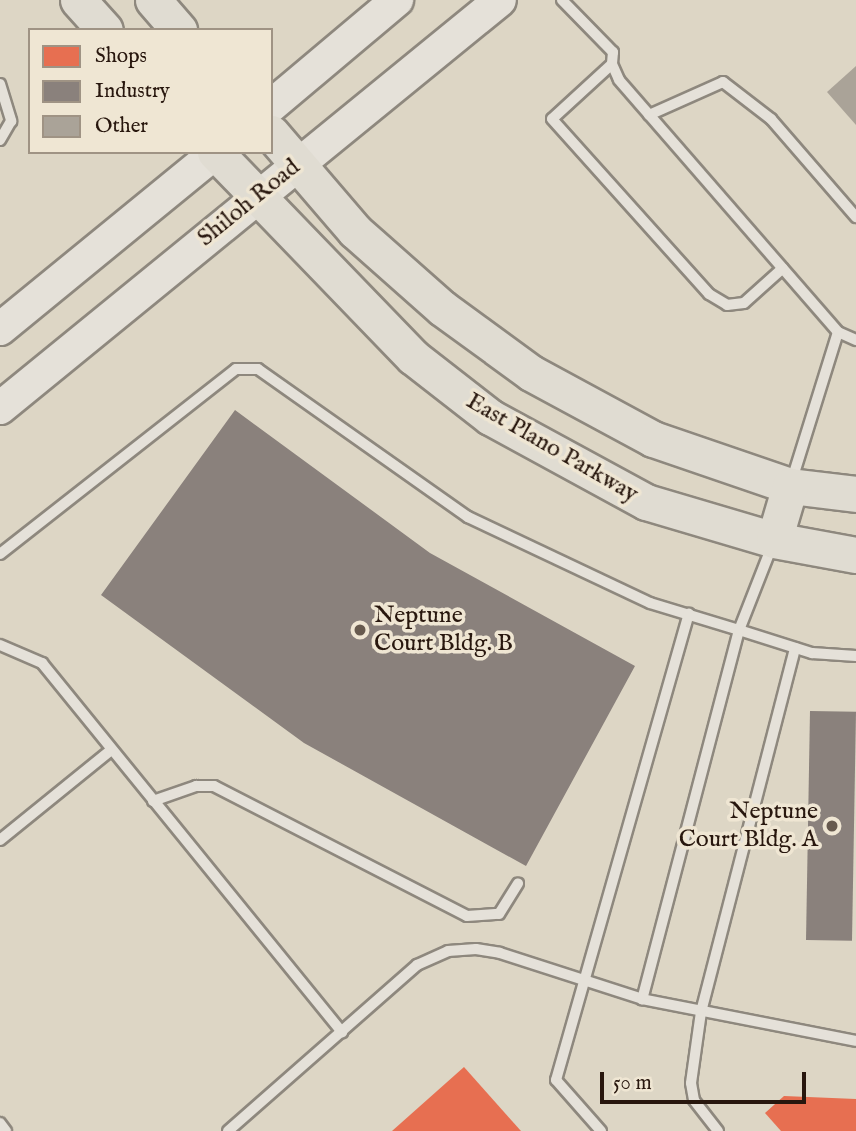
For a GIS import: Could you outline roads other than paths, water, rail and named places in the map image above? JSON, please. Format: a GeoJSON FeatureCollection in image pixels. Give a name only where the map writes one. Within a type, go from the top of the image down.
{"type":"FeatureCollection","features":[{"type":"Feature","properties":{"kind":"main road"},"geometry":{"type":"LineString","coordinates":[[78,0],[103,28]]}},
{"type":"Feature","properties":{"kind":"main road"},"geometry":{"type":"LineString","coordinates":[[153,0],[177,28]]}},
{"type":"Feature","properties":{"kind":"main road"},"geometry":{"type":"LineString","coordinates":[[273,104],[397,0]]}},
{"type":"Feature","properties":{"kind":"main road","name":"Shiloh Road"},"geometry":{"type":"LineString","coordinates":[[0,408],[255,195],[298,164],[500,0]]}},
{"type":"Feature","properties":{"kind":"main road"},"geometry":{"type":"LineString","coordinates":[[273,136],[374,248],[442,308],[531,373],[653,439],[790,486],[856,494]]}},
{"type":"Feature","properties":{"kind":"main road"},"geometry":{"type":"LineString","coordinates":[[0,329],[214,154]]}},
{"type":"Feature","properties":{"kind":"main road","name":"East Plano Parkway"},"geometry":{"type":"LineString","coordinates":[[218,154],[413,357],[490,417],[646,502],[774,540],[856,555]]}},
{"type":"Feature","properties":{"kind":"main road"},"geometry":{"type":"LineString","coordinates":[[774,540],[790,486]]}},
{"type":"Feature","properties":{"kind":"lane"},"geometry":{"type":"LineString","coordinates":[[562,0],[613,52],[612,64],[649,115],[838,332],[856,340]]}},
{"type":"Feature","properties":{"kind":"lane"},"geometry":{"type":"LineString","coordinates":[[612,64],[552,119],[709,294],[727,305],[744,303],[783,268]]}},
{"type":"Feature","properties":{"kind":"lane"},"geometry":{"type":"LineString","coordinates":[[649,115],[723,82],[771,120],[856,217]]}},
{"type":"Feature","properties":{"kind":"lane"},"geometry":{"type":"LineString","coordinates":[[0,84],[11,121],[0,140]]}},
{"type":"Feature","properties":{"kind":"lane"},"geometry":{"type":"LineString","coordinates":[[790,486],[838,332]]}},
{"type":"Feature","properties":{"kind":"lane"},"geometry":{"type":"LineString","coordinates":[[0,554],[236,369],[258,369],[468,517],[650,603],[795,648],[856,656]]}},
{"type":"Feature","properties":{"kind":"lane"},"geometry":{"type":"LineString","coordinates":[[642,999],[739,630],[774,540]]}},
{"type":"Feature","properties":{"kind":"lane"},"geometry":{"type":"LineString","coordinates":[[601,1131],[556,1080],[689,614]]}},
{"type":"Feature","properties":{"kind":"lane"},"geometry":{"type":"LineString","coordinates":[[0,645],[42,663],[342,1032]]}},
{"type":"Feature","properties":{"kind":"lane"},"geometry":{"type":"LineString","coordinates":[[718,1131],[694,1100],[691,1083],[701,1012],[795,648]]}},
{"type":"Feature","properties":{"kind":"lane"},"geometry":{"type":"LineString","coordinates":[[0,840],[111,750]]}},
{"type":"Feature","properties":{"kind":"lane"},"geometry":{"type":"LineString","coordinates":[[153,802],[196,786],[214,786],[467,916],[499,914],[518,883]]}},
{"type":"Feature","properties":{"kind":"lane"},"geometry":{"type":"LineString","coordinates":[[228,1131],[417,965],[448,951],[476,949],[500,953],[584,984],[642,999],[856,1041]]}},
{"type":"Feature","properties":{"kind":"lane"},"geometry":{"type":"LineString","coordinates":[[0,1123],[6,1131]]}},
{"type":"Feature","properties":{"kind":"place","name":"Neptune Court Bldg. B"},"geometry":{"type":"Point","coordinates":[360,630]}},
{"type":"Feature","properties":{"kind":"place","name":"Neptune Court Bldg. A"},"geometry":{"type":"Point","coordinates":[832,826]}}]}
